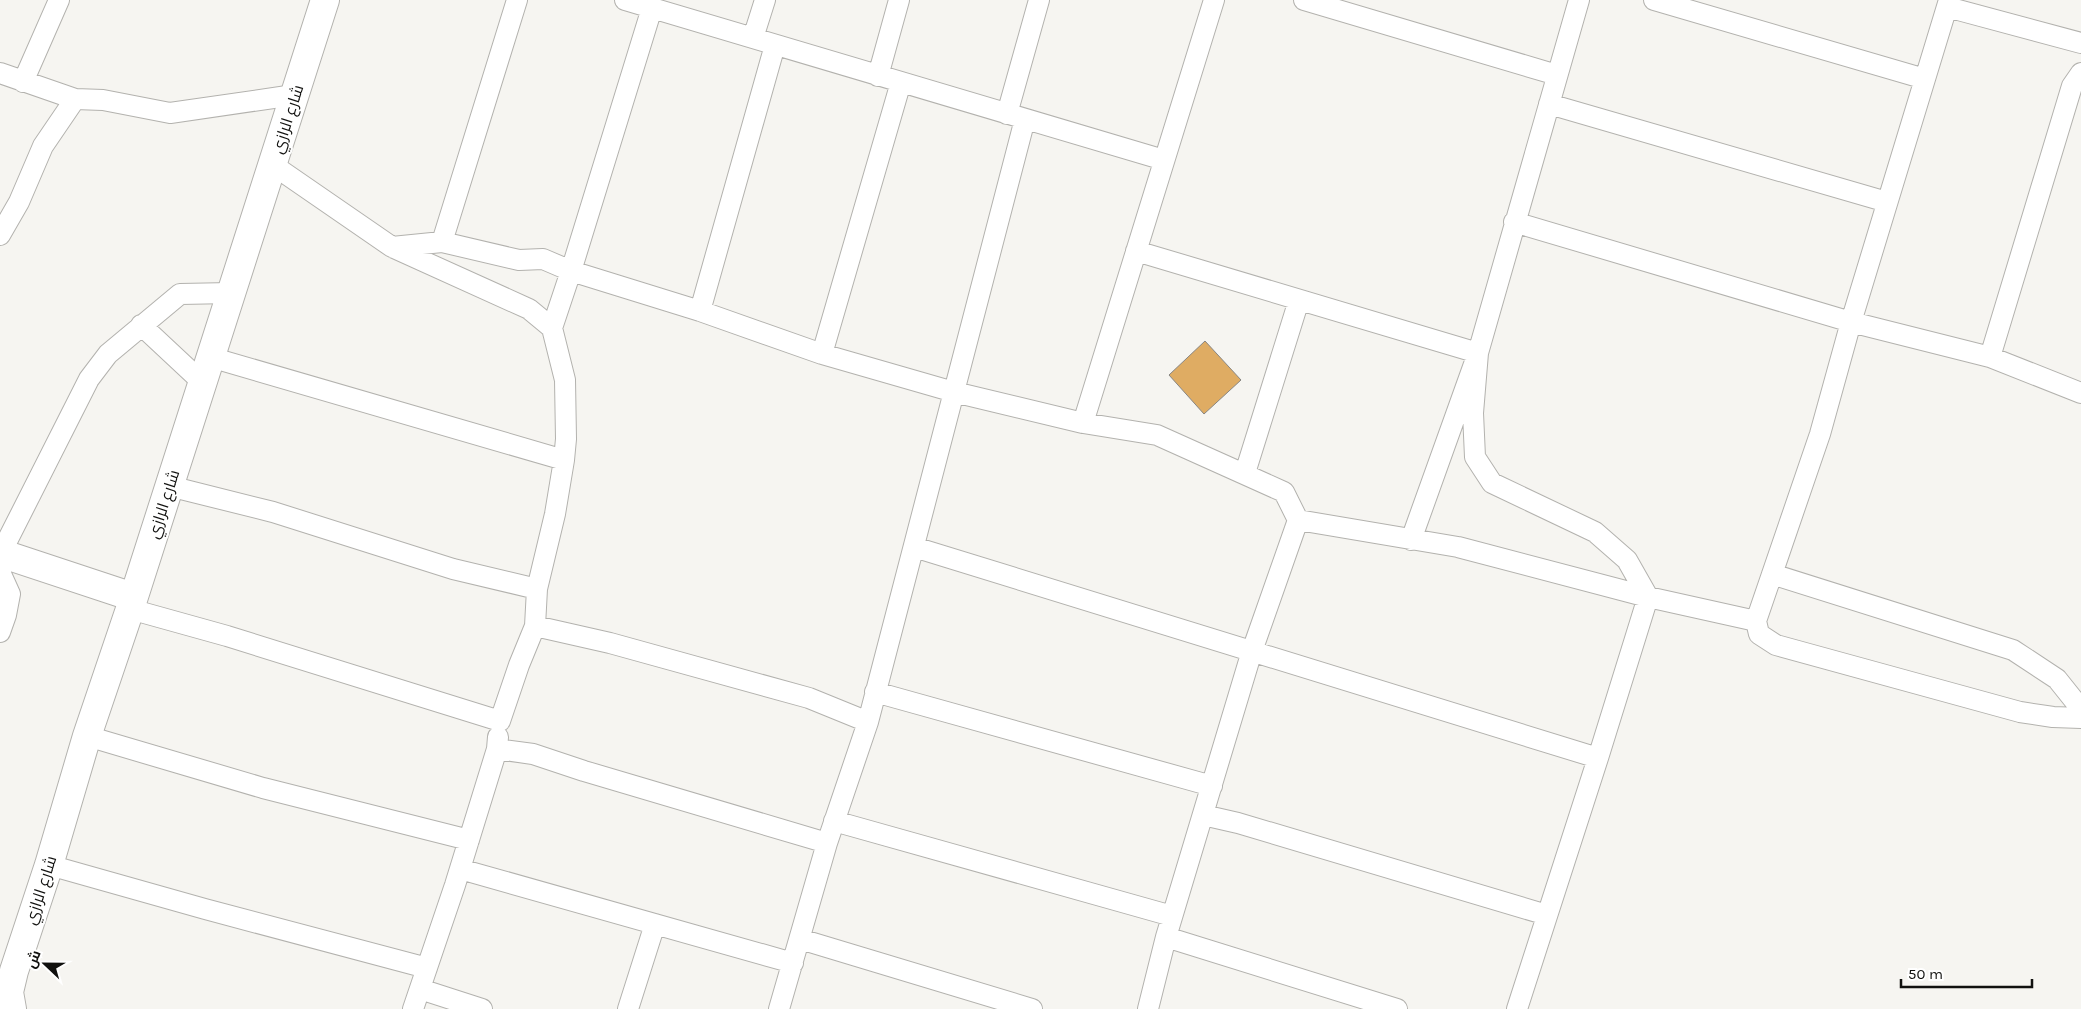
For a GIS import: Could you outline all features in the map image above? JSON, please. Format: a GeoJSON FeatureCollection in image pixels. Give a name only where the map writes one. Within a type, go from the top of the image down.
{"type":"FeatureCollection","features":[{"type":"Feature","properties":{"kind":"street"},"geometry":{"type":"LineString","coordinates":[[23,82],[59,0]]}},
{"type":"Feature","properties":{"kind":"street","name":"شارع الرازي"},"geometry":{"type":"LineString","coordinates":[[11,1007],[7,969],[48,865],[87,736],[132,603],[325,0]]}},
{"type":"Feature","properties":{"kind":"street"},"geometry":{"type":"LineString","coordinates":[[442,242],[517,0]]}},
{"type":"Feature","properties":{"kind":"street"},"geometry":{"type":"LineString","coordinates":[[625,0],[1164,160]]}},
{"type":"Feature","properties":{"kind":"street"},"geometry":{"type":"LineString","coordinates":[[753,38],[764,0]]}},
{"type":"Feature","properties":{"kind":"street"},"geometry":{"type":"LineString","coordinates":[[878,76],[899,0]]}},
{"type":"Feature","properties":{"kind":"street"},"geometry":{"type":"LineString","coordinates":[[779,1009],[827,843],[868,722],[954,392],[1016,117],[1039,0]]}},
{"type":"Feature","properties":{"kind":"street"},"geometry":{"type":"LineString","coordinates":[[1083,423],[1214,0]]}},
{"type":"Feature","properties":{"kind":"street"},"geometry":{"type":"LineString","coordinates":[[1304,0],[1557,76]]}},
{"type":"Feature","properties":{"kind":"street"},"geometry":{"type":"LineString","coordinates":[[1411,540],[1478,354],[1514,222],[1579,0]]}},
{"type":"Feature","properties":{"kind":"street"},"geometry":{"type":"LineString","coordinates":[[1654,0],[1924,79]]}},
{"type":"Feature","properties":{"kind":"street"},"geometry":{"type":"LineString","coordinates":[[2081,43],[1948,3],[1851,322],[1820,434],[1756,621],[1759,634],[1776,645],[2020,712],[2053,717],[2081,718]]}},
{"type":"Feature","properties":{"kind":"street"},"geometry":{"type":"LineString","coordinates":[[413,1009],[460,868],[496,749],[500,721],[519,665],[535,626],[537,589],[555,514],[566,439],[565,380],[552,328],[652,8]]}},
{"type":"Feature","properties":{"kind":"street"},"geometry":{"type":"LineString","coordinates":[[700,312],[775,45]]}},
{"type":"Feature","properties":{"kind":"street"},"geometry":{"type":"LineString","coordinates":[[0,73],[75,99],[103,100],[170,113],[294,95]]}},
{"type":"Feature","properties":{"kind":"street"},"geometry":{"type":"LineString","coordinates":[[1990,357],[2072,86],[2081,73]]}},
{"type":"Feature","properties":{"kind":"street"},"geometry":{"type":"LineString","coordinates":[[822,354],[901,82]]}},
{"type":"Feature","properties":{"kind":"street"},"geometry":{"type":"LineString","coordinates":[[0,235],[19,202],[43,146],[75,99]]}},
{"type":"Feature","properties":{"kind":"street"},"geometry":{"type":"LineString","coordinates":[[1549,104],[1887,202]]}},
{"type":"Feature","properties":{"kind":"street"},"geometry":{"type":"LineString","coordinates":[[272,165],[392,247],[529,308],[552,328]]}},
{"type":"Feature","properties":{"kind":"street"},"geometry":{"type":"LineString","coordinates":[[1514,222],[1851,322],[1990,357],[2081,393]]}},
{"type":"Feature","properties":{"kind":"street"},"geometry":{"type":"LineString","coordinates":[[392,247],[442,242],[519,260],[543,259],[571,271],[700,312],[822,354],[954,392],[1083,423],[1157,436],[1245,473],[1284,492],[1298,520],[1252,651],[1172,916],[1148,1009]]}},
{"type":"Feature","properties":{"kind":"street"},"geometry":{"type":"LineString","coordinates":[[1136,251],[1478,354]]}},
{"type":"Feature","properties":{"kind":"street"},"geometry":{"type":"LineString","coordinates":[[0,632],[10,594],[1,574],[1,553],[89,379],[108,354],[180,294],[231,293]]}},
{"type":"Feature","properties":{"kind":"street"},"geometry":{"type":"LineString","coordinates":[[1245,473],[1299,300]]}},
{"type":"Feature","properties":{"kind":"street"},"geometry":{"type":"LineString","coordinates":[[141,325],[206,370],[564,460]]}},
{"type":"Feature","properties":{"kind":"street"},"geometry":{"type":"LineString","coordinates":[[1478,354],[1473,412],[1474,456],[1492,483],[1595,532],[1626,560],[1648,597],[1598,758],[1516,1009]]}},
{"type":"Feature","properties":{"kind":"street"},"geometry":{"type":"LineString","coordinates":[[169,486],[273,512],[453,569],[537,589]]}},
{"type":"Feature","properties":{"kind":"street"},"geometry":{"type":"LineString","coordinates":[[1298,520],[1458,547],[1648,597],[1756,621]]}},
{"type":"Feature","properties":{"kind":"street"},"geometry":{"type":"LineString","coordinates":[[914,547],[1598,758]]}},
{"type":"Feature","properties":{"kind":"street"},"geometry":{"type":"LineString","coordinates":[[1,553],[132,603],[227,636],[500,721]]}},
{"type":"Feature","properties":{"kind":"street"},"geometry":{"type":"LineString","coordinates":[[1772,574],[2013,650],[2057,679],[2081,709]]}},
{"type":"Feature","properties":{"kind":"street"},"geometry":{"type":"LineString","coordinates":[[535,626],[610,643],[809,698],[868,722]]}},
{"type":"Feature","properties":{"kind":"street"},"geometry":{"type":"LineString","coordinates":[[875,692],[1212,786]]}},
{"type":"Feature","properties":{"kind":"street"},"geometry":{"type":"LineString","coordinates":[[87,736],[263,788],[468,840]]}},
{"type":"Feature","properties":{"kind":"street"},"geometry":{"type":"LineString","coordinates":[[496,749],[533,754],[593,774],[827,843]]}},
{"type":"Feature","properties":{"kind":"street"},"geometry":{"type":"LineString","coordinates":[[1203,815],[1238,823],[1397,869],[1547,915]]}},
{"type":"Feature","properties":{"kind":"street"},"geometry":{"type":"LineString","coordinates":[[834,821],[1172,916]]}},
{"type":"Feature","properties":{"kind":"street"},"geometry":{"type":"LineString","coordinates":[[48,865],[427,968]]}},
{"type":"Feature","properties":{"kind":"street"},"geometry":{"type":"LineString","coordinates":[[460,868],[793,963]]}},
{"type":"Feature","properties":{"kind":"street"},"geometry":{"type":"LineString","coordinates":[[628,1009],[655,924]]}},
{"type":"Feature","properties":{"kind":"street"},"geometry":{"type":"LineString","coordinates":[[1166,938],[1397,1009]]}},
{"type":"Feature","properties":{"kind":"street"},"geometry":{"type":"LineString","coordinates":[[800,939],[1032,1009]]}},
{"type":"Feature","properties":{"kind":"street"},"geometry":{"type":"LineString","coordinates":[[420,989],[482,1009]]}},
{"type":"Feature","properties":{"kind":"building"},"geometry":{"type":"Polygon","coordinates":[[[1205,341],[1241,380],[1204,414],[1169,375],[1205,341]]]}}]}
